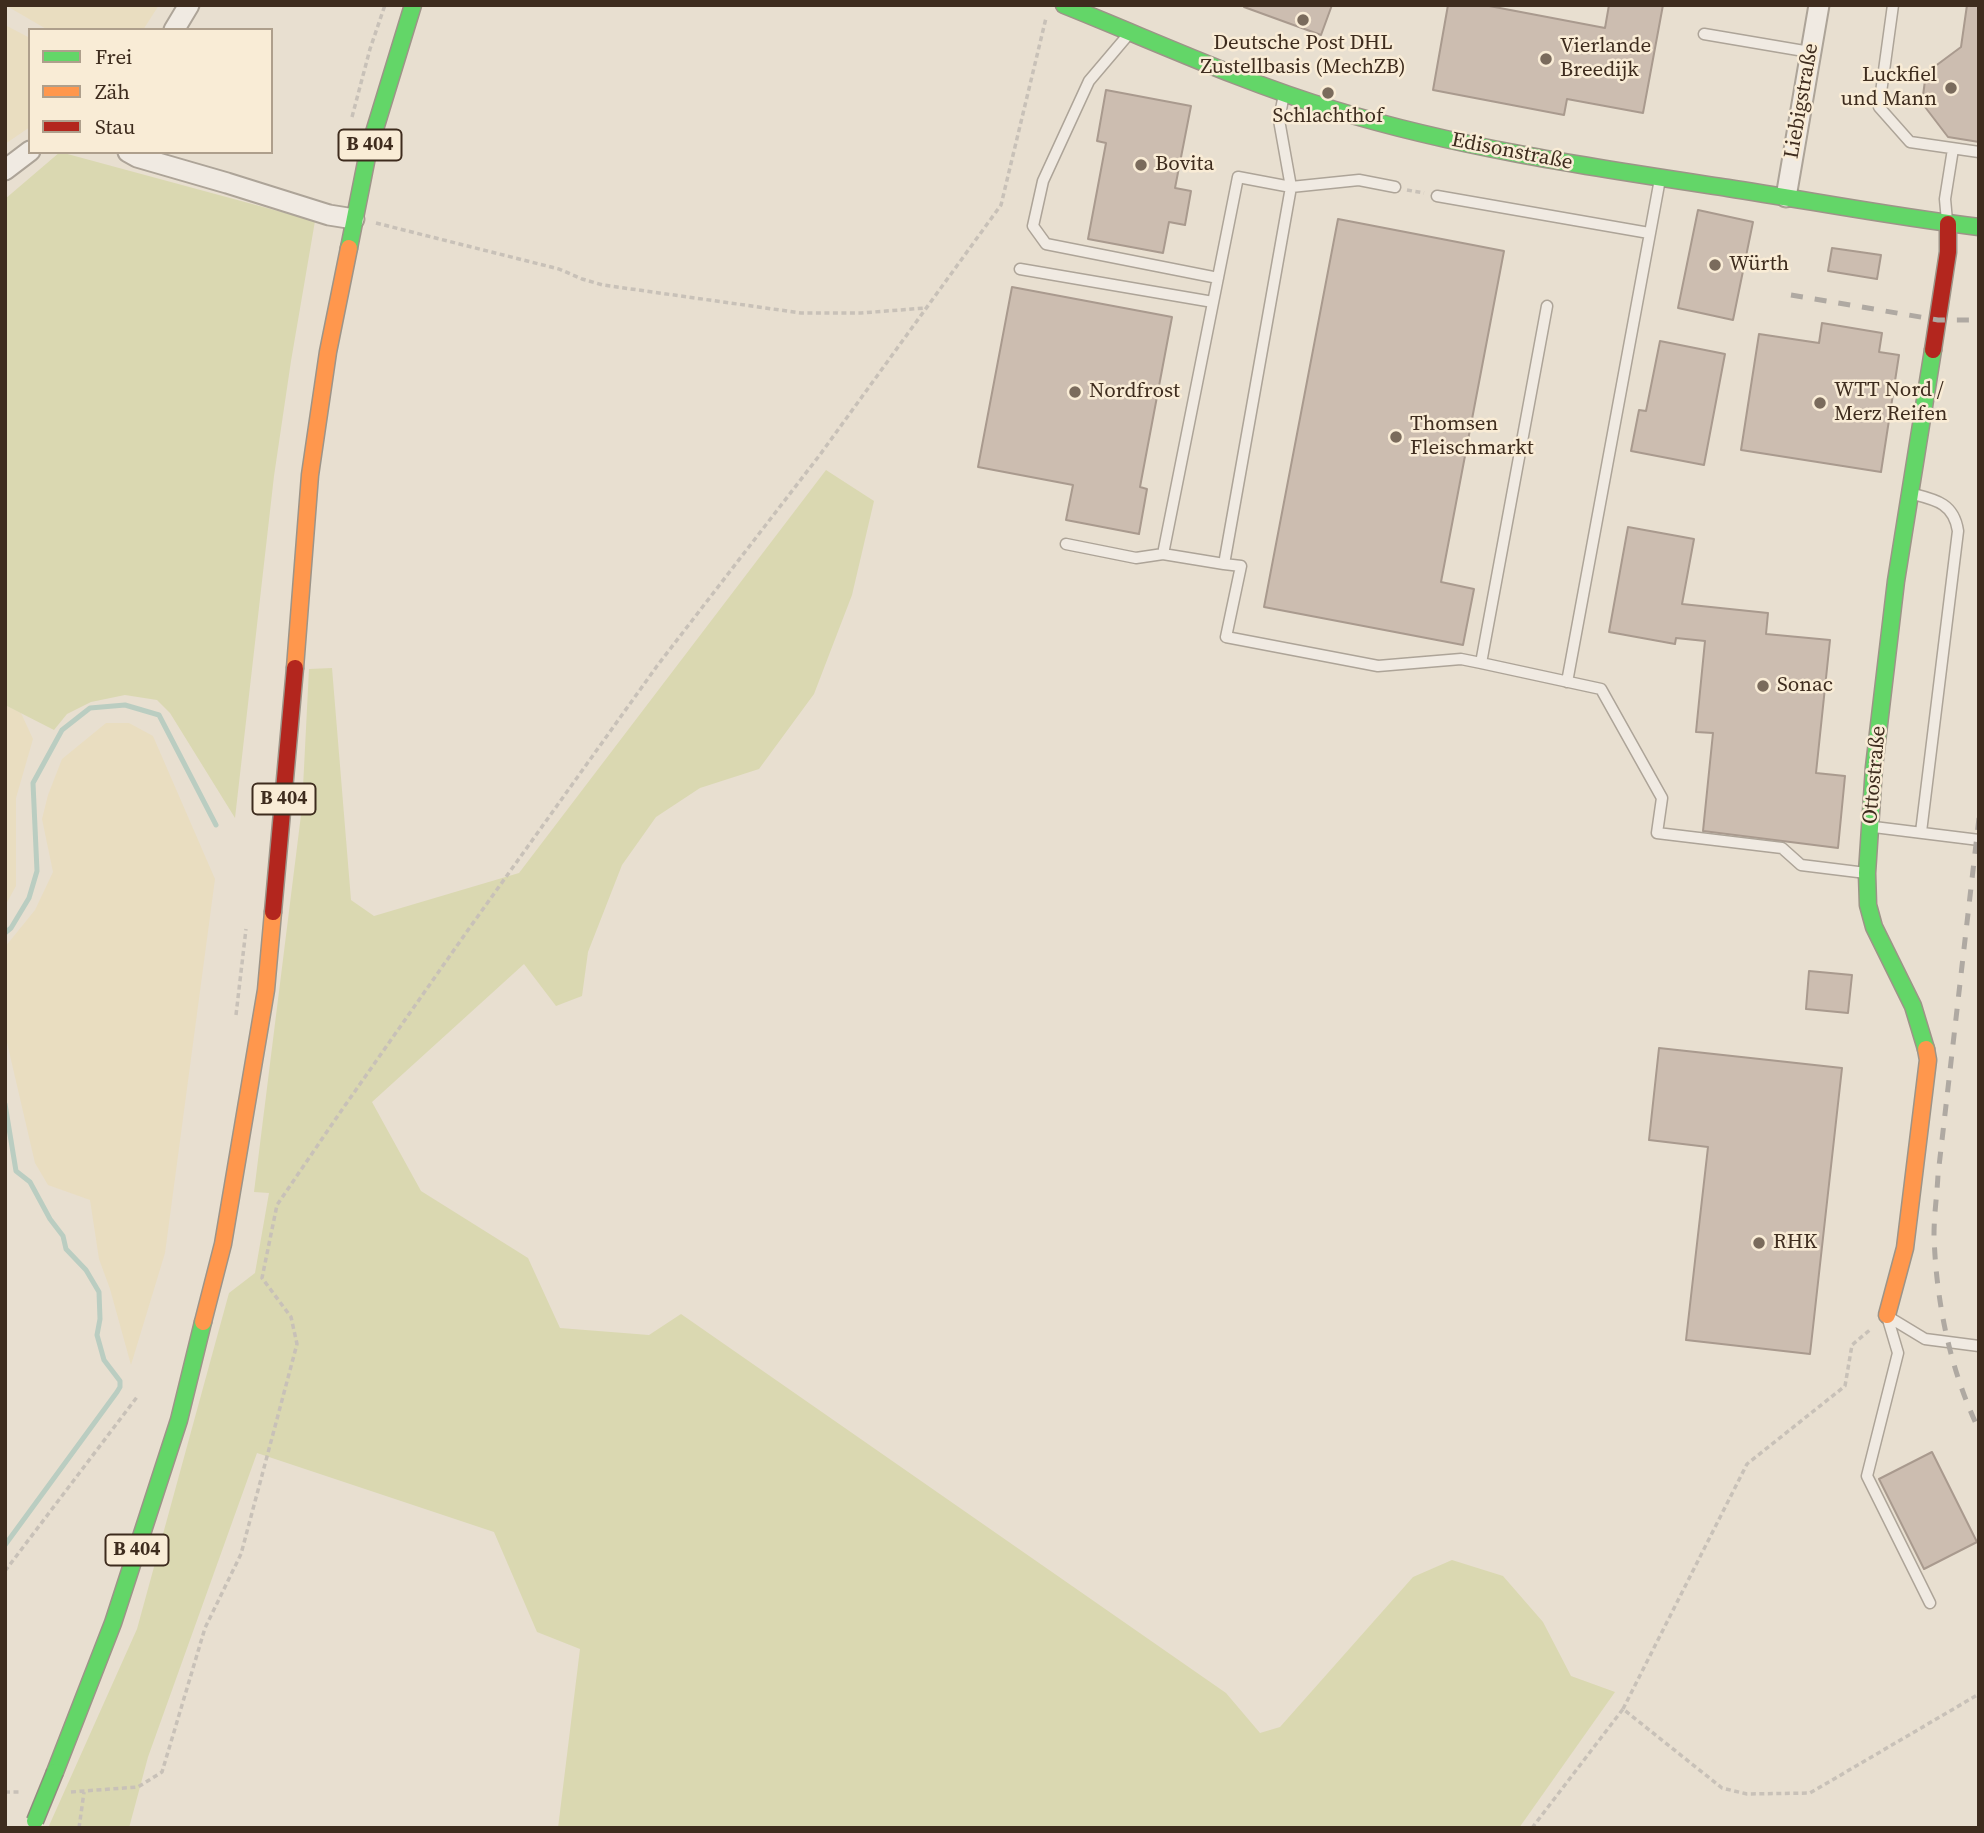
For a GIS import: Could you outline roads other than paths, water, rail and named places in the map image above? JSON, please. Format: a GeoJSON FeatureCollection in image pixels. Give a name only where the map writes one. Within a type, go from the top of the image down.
{"type":"FeatureCollection","features":[{"type":"Feature","properties":{"kind":"street"},"geometry":{"type":"LineString","coordinates":[[175,28],[190,5]]}},
{"type":"Feature","properties":{"kind":"street","name":"B 404"},"geometry":{"type":"LineString","coordinates":[[33,1824],[114,1623],[179,1420],[223,1244],[266,990],[310,475],[328,352],[368,152],[413,5]]}},
{"type":"Feature","properties":{"kind":"street","name":"Edisonstraße"},"geometry":{"type":"LineString","coordinates":[[1064,5],[1284,94],[1430,135],[1660,179],[1979,227]]}},
{"type":"Feature","properties":{"kind":"street","name":"Liebigstraße"},"geometry":{"type":"LineString","coordinates":[[1786,197],[1819,5]]}},
{"type":"Feature","properties":{"kind":"street"},"geometry":{"type":"LineString","coordinates":[[5,170],[28,153]]}},
{"type":"Feature","properties":{"kind":"street"},"geometry":{"type":"LineString","coordinates":[[132,154],[329,215],[354,219]]}},
{"type":"Feature","properties":{"kind":"street","name":"Ottostraße"},"geometry":{"type":"LineString","coordinates":[[1886,1315],[1905,1248],[1928,1060],[1925,1040],[1913,1006],[1872,922],[1868,905],[1867,873],[1874,767],[1894,594],[1948,252],[1948,224]]}},
{"type":"Feature","properties":{"kind":"lane"},"geometry":{"type":"LineString","coordinates":[[1893,5],[1880,107],[1910,142],[1979,152]]}},
{"type":"Feature","properties":{"kind":"lane"},"geometry":{"type":"LineString","coordinates":[[1131,32],[1089,81],[1043,181],[1033,226],[1046,244],[1218,278]]}},
{"type":"Feature","properties":{"kind":"lane"},"geometry":{"type":"LineString","coordinates":[[1704,34],[1810,52]]}},
{"type":"Feature","properties":{"kind":"lane"},"geometry":{"type":"LineString","coordinates":[[1224,564],[1291,187],[1279,120],[1284,94]]}},
{"type":"Feature","properties":{"kind":"lane"},"geometry":{"type":"LineString","coordinates":[[1948,224],[1945,199],[1953,149]]}},
{"type":"Feature","properties":{"kind":"lane"},"geometry":{"type":"LineString","coordinates":[[1163,554],[1238,177],[1291,187],[1359,180],[1395,187]]}},
{"type":"Feature","properties":{"kind":"lane"},"geometry":{"type":"LineString","coordinates":[[1567,682],[1660,179]]}},
{"type":"Feature","properties":{"kind":"lane"},"geometry":{"type":"LineString","coordinates":[[1437,196],[1649,233]]}},
{"type":"Feature","properties":{"kind":"lane"},"geometry":{"type":"LineString","coordinates":[[1020,269],[1213,302]]}},
{"type":"Feature","properties":{"kind":"lane"},"geometry":{"type":"LineString","coordinates":[[1481,663],[1547,306]]}},
{"type":"Feature","properties":{"kind":"lane"},"geometry":{"type":"LineString","coordinates":[[1910,494],[1944,505],[1956,519],[1958,531],[1921,832]]}},
{"type":"Feature","properties":{"kind":"lane"},"geometry":{"type":"LineString","coordinates":[[1066,544],[1136,558],[1163,554],[1241,566],[1226,637],[1378,666],[1461,659],[1601,689],[1662,798],[1657,833],[1782,848],[1801,865],[1867,873]]}},
{"type":"Feature","properties":{"kind":"lane"},"geometry":{"type":"LineString","coordinates":[[1870,827],[1979,840]]}},
{"type":"Feature","properties":{"kind":"lane"},"geometry":{"type":"LineString","coordinates":[[1886,1315],[1925,1339],[1979,1346]]}},
{"type":"Feature","properties":{"kind":"lane"},"geometry":{"type":"LineString","coordinates":[[1886,1315],[1898,1353],[1867,1476],[1930,1603]]}},
{"type":"Feature","properties":{"kind":"waterway"},"geometry":{"type":"LineString","coordinates":[[5,933],[11,928],[29,898],[37,871],[33,783],[62,730],[90,708],[125,705],[159,715],[216,825]]}},
{"type":"Feature","properties":{"kind":"waterway"},"geometry":{"type":"LineString","coordinates":[[5,1104],[16,1171],[30,1182],[50,1219],[63,1236],[66,1249],[86,1270],[99,1292],[100,1319],[97,1335],[104,1360],[120,1381],[117,1392],[5,1545]]}},
{"type":"Feature","properties":{"kind":"railway"},"geometry":{"type":"LineString","coordinates":[[1791,295],[1938,320],[1979,320]]}},
{"type":"Feature","properties":{"kind":"railway"},"geometry":{"type":"LineString","coordinates":[[1979,818],[1938,1175],[1934,1235],[1946,1335],[1960,1384],[1979,1430]]}},
{"type":"Feature","properties":{"kind":"place","name":"Deutsche Post DHL Zustellbasis (MechZB)"},"geometry":{"type":"Point","coordinates":[1303,20]}},
{"type":"Feature","properties":{"kind":"place","name":"Vierlande Breedijk"},"geometry":{"type":"Point","coordinates":[1546,59]}},
{"type":"Feature","properties":{"kind":"place","name":"Luckfiel und Mann"},"geometry":{"type":"Point","coordinates":[1951,88]}},
{"type":"Feature","properties":{"kind":"place","name":"Schlachthof"},"geometry":{"type":"Point","coordinates":[1328,93]}},
{"type":"Feature","properties":{"kind":"place","name":"Bovita"},"geometry":{"type":"Point","coordinates":[1141,165]}},
{"type":"Feature","properties":{"kind":"place","name":"Würth"},"geometry":{"type":"Point","coordinates":[1715,265]}},
{"type":"Feature","properties":{"kind":"place","name":"Nordfrost"},"geometry":{"type":"Point","coordinates":[1075,392]}},
{"type":"Feature","properties":{"kind":"place","name":"WTT Nord / Merz Reifen"},"geometry":{"type":"Point","coordinates":[1820,403]}},
{"type":"Feature","properties":{"kind":"place","name":"Thomsen Fleischmarkt"},"geometry":{"type":"Point","coordinates":[1396,437]}},
{"type":"Feature","properties":{"kind":"place","name":"Sonac"},"geometry":{"type":"Point","coordinates":[1763,686]}},
{"type":"Feature","properties":{"kind":"place","name":"RHK"},"geometry":{"type":"Point","coordinates":[1759,1243]}}]}
